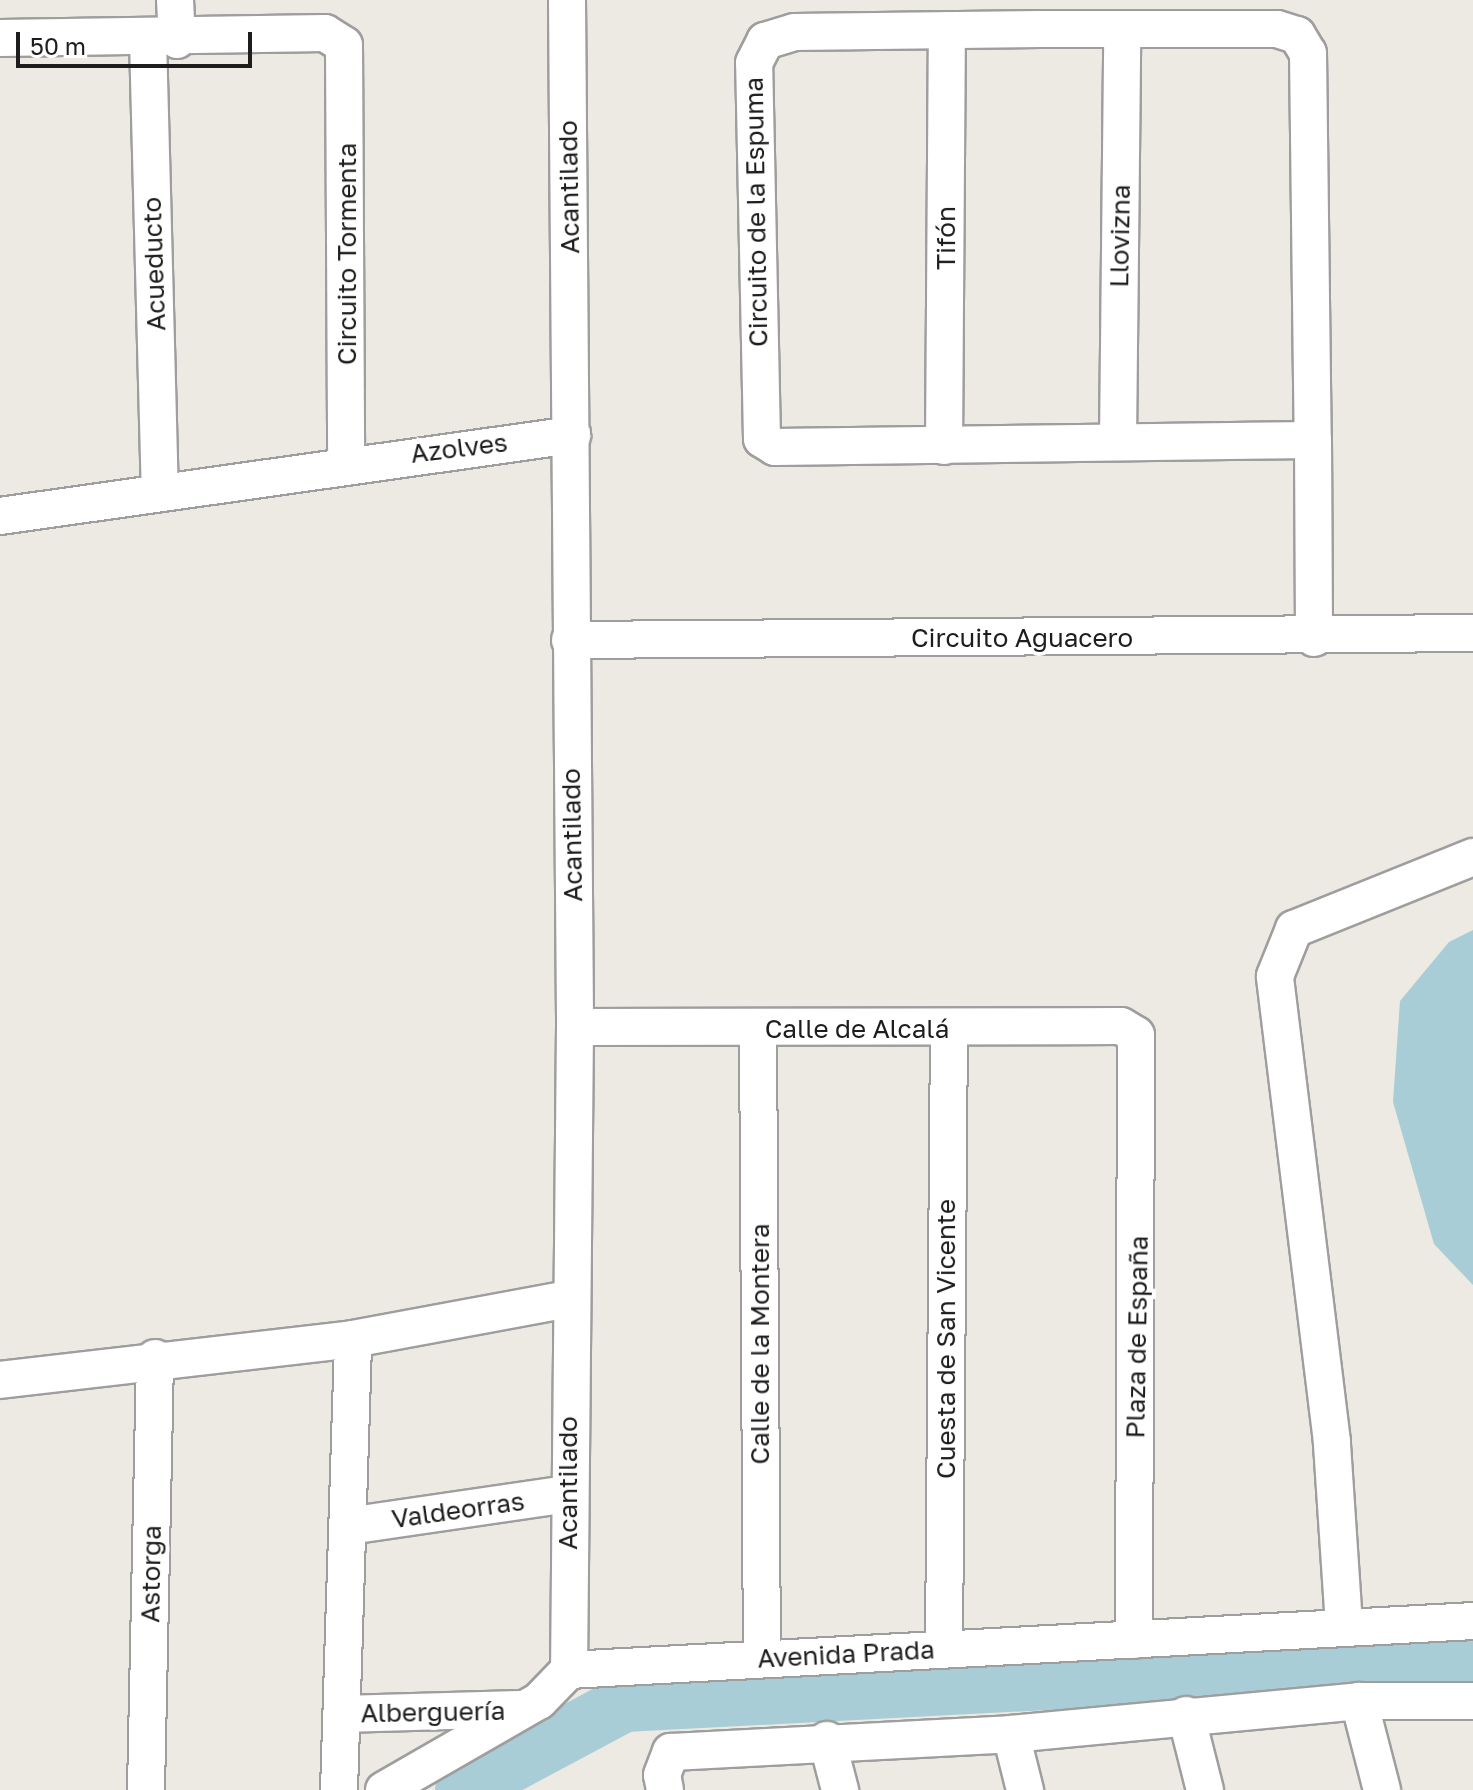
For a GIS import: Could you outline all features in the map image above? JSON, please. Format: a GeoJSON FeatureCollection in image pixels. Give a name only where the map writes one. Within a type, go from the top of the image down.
{"type":"FeatureCollection","features":[{"type":"Feature","properties":{"kind":"street","name":"Acueducto"},"geometry":{"type":"LineString","coordinates":[[160,489],[162,39],[175,0]]}},
{"type":"Feature","properties":{"kind":"street","name":"Acantilado"},"geometry":{"type":"LineString","coordinates":[[567,0],[575,1027],[568,1299],[569,1670]]}},
{"type":"Feature","properties":{"kind":"street","name":"Circuito de la Espuma"},"geometry":{"type":"LineString","coordinates":[[1040,14],[1122,31],[1277,29],[1297,35],[1308,53],[1313,440],[775,447],[762,439],[754,63],[765,41],[794,32],[947,30],[1040,14]]}},
{"type":"Feature","properties":{"kind":"street","name":"Tifón"},"geometry":{"type":"LineString","coordinates":[[944,446],[947,30]]}},
{"type":"Feature","properties":{"kind":"street","name":"Llovizna"},"geometry":{"type":"LineString","coordinates":[[1118,442],[1122,31]]}},
{"type":"Feature","properties":{"kind":"street","name":"Circuito Tormenta"},"geometry":{"type":"LineString","coordinates":[[0,38],[162,39],[325,33],[344,45],[346,461]]}},
{"type":"Feature","properties":{"kind":"street","name":"Azolves"},"geometry":{"type":"LineString","coordinates":[[346,461],[572,435]]}},
{"type":"Feature","properties":{"kind":"street"},"geometry":{"type":"LineString","coordinates":[[1313,440],[1314,638]]}},
{"type":"Feature","properties":{"kind":"street"},"geometry":{"type":"LineString","coordinates":[[0,516],[346,461]]}},
{"type":"Feature","properties":{"kind":"street","name":"Circuito Aguacero"},"geometry":{"type":"LineString","coordinates":[[570,640],[1314,638],[1473,633]]}},
{"type":"Feature","properties":{"kind":"street"},"geometry":{"type":"LineString","coordinates":[[1344,1625],[1332,1442],[1275,976],[1294,929],[1473,857]]}},
{"type":"Feature","properties":{"kind":"street","name":"Calle de Alcalá"},"geometry":{"type":"LineString","coordinates":[[575,1027],[949,1029],[1121,1026],[1136,1035]]}},
{"type":"Feature","properties":{"kind":"street","name":"Calle de la Montera"},"geometry":{"type":"LineString","coordinates":[[758,1029],[762,1659]]}},
{"type":"Feature","properties":{"kind":"street","name":"Cuesta de San Vicente"},"geometry":{"type":"LineString","coordinates":[[944,1648],[949,1029]]}},
{"type":"Feature","properties":{"kind":"street","name":"Plaza de España"},"geometry":{"type":"LineString","coordinates":[[1134,1640],[1136,1035]]}},
{"type":"Feature","properties":{"kind":"street"},"geometry":{"type":"LineString","coordinates":[[0,1380],[155,1358],[353,1339],[568,1299]]}},
{"type":"Feature","properties":{"kind":"street"},"geometry":{"type":"LineString","coordinates":[[339,1790],[353,1339]]}},
{"type":"Feature","properties":{"kind":"street","name":"Astorga"},"geometry":{"type":"LineString","coordinates":[[146,1790],[155,1358]]}},
{"type":"Feature","properties":{"kind":"street","name":"Valdeorras"},"geometry":{"type":"LineString","coordinates":[[348,1526],[568,1494]]}},
{"type":"Feature","properties":{"kind":"street","name":"Avenida Prada"},"geometry":{"type":"LineString","coordinates":[[569,1670],[1134,1640],[1344,1625],[1473,1621]]}},
{"type":"Feature","properties":{"kind":"street"},"geometry":{"type":"LineString","coordinates":[[384,1790],[524,1709],[569,1670]]}},
{"type":"Feature","properties":{"kind":"street"},"geometry":{"type":"LineString","coordinates":[[664,1783],[671,1752],[827,1740],[1011,1734],[1359,1701],[1473,1701]]}},
{"type":"Feature","properties":{"kind":"street"},"geometry":{"type":"LineString","coordinates":[[1359,1701],[1382,1790]]}},
{"type":"Feature","properties":{"kind":"street","name":"Alberguería"},"geometry":{"type":"LineString","coordinates":[[342,1714],[524,1709]]}},
{"type":"Feature","properties":{"kind":"street"},"geometry":{"type":"LineString","coordinates":[[1186,1715],[1205,1790]]}},
{"type":"Feature","properties":{"kind":"street"},"geometry":{"type":"LineString","coordinates":[[1011,1734],[1025,1790]]}},
{"type":"Feature","properties":{"kind":"street"},"geometry":{"type":"LineString","coordinates":[[827,1740],[840,1790]]}},
{"type":"Feature","properties":{"kind":"water"},"geometry":{"type":"Polygon","coordinates":[[[1473,930],[1473,1285],[1434,1244],[1393,1102],[1400,1001],[1449,942],[1473,930]]]}},
{"type":"Feature","properties":{"kind":"waterway"},"geometry":{"type":"LineString","coordinates":[[463,1790],[624,1704],[1473,1660]]}}]}
